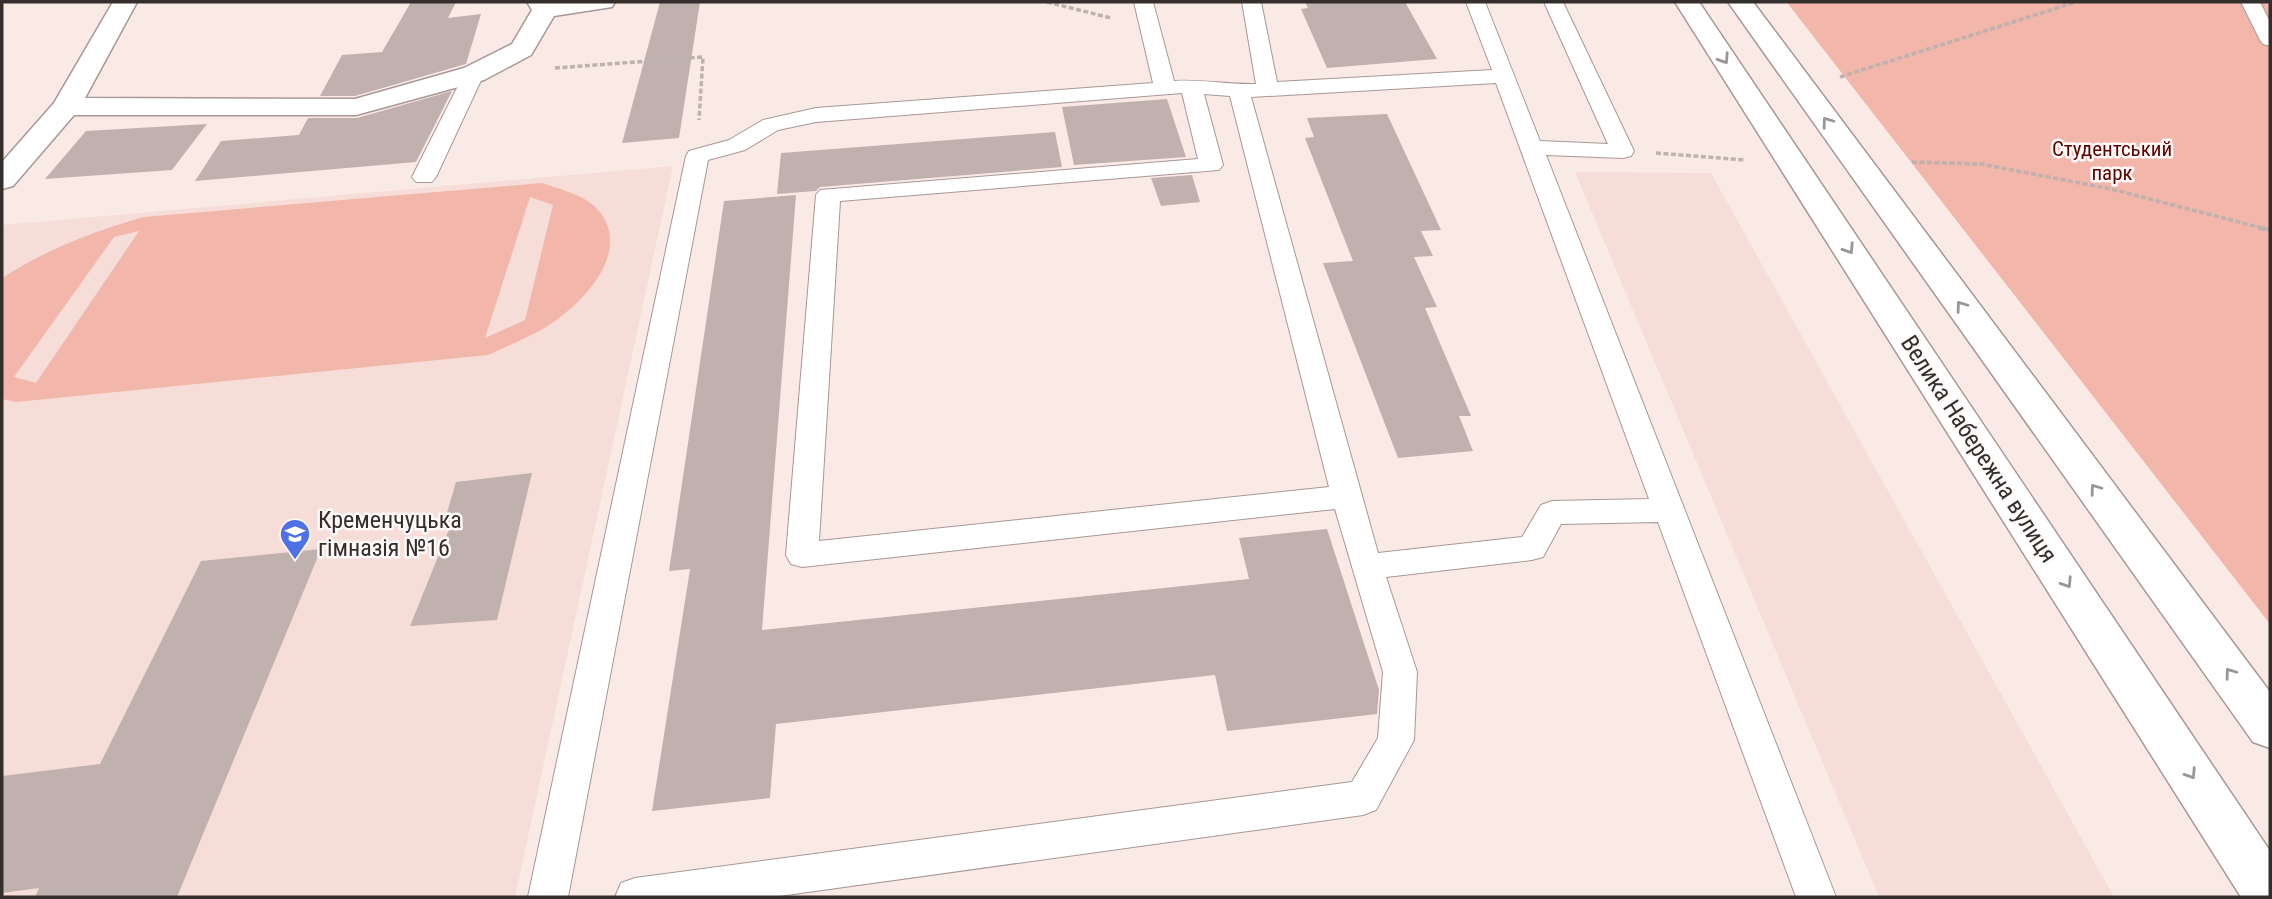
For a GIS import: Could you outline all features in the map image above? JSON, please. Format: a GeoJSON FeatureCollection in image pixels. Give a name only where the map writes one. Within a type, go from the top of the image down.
{"type":"FeatureCollection","features":[{"type":"Feature","properties":{"kind":"street"},"geometry":{"type":"LineString","coordinates":[[2,180],[66,107],[125,2]]}},
{"type":"Feature","properties":{"kind":"street"},"geometry":{"type":"LineString","coordinates":[[66,107],[356,107],[474,74],[522,49],[542,6],[603,2]]}},
{"type":"Feature","properties":{"kind":"street","name":"Велика Набережна вулиця"},"geometry":{"type":"LineString","coordinates":[[1687,2],[2270,896]]}},
{"type":"Feature","properties":{"kind":"street"},"geometry":{"type":"LineString","coordinates":[[1740,2],[2270,728]]}},
{"type":"Feature","properties":{"kind":"lane"},"geometry":{"type":"LineString","coordinates":[[1143,2],[1149,27],[1211,165],[828,195],[802,555],[1348,496]]}},
{"type":"Feature","properties":{"kind":"lane"},"geometry":{"type":"LineString","coordinates":[[1251,2],[1268,89]]}},
{"type":"Feature","properties":{"kind":"lane"},"geometry":{"type":"LineString","coordinates":[[1476,2],[1816,897]]}},
{"type":"Feature","properties":{"kind":"lane"},"geometry":{"type":"LineString","coordinates":[[1532,148],[1623,151],[1554,2]]}},
{"type":"Feature","properties":{"kind":"lane"},"geometry":{"type":"LineString","coordinates":[[2250,2],[2270,40]]}},
{"type":"Feature","properties":{"kind":"lane"},"geometry":{"type":"LineString","coordinates":[[424,177],[474,74]]}},
{"type":"Feature","properties":{"kind":"lane"},"geometry":{"type":"LineString","coordinates":[[548,897],[697,156],[737,145],[771,125],[816,114],[1178,87],[1240,91],[1505,76]]}},
{"type":"Feature","properties":{"kind":"lane"},"geometry":{"type":"LineString","coordinates":[[635,897],[1363,798],[1396,740],[1400,672],[1366,567],[1240,91]]}},
{"type":"Feature","properties":{"kind":"lane"},"geometry":{"type":"LineString","coordinates":[[1366,567],[1532,548],[1552,513],[1670,510]]}},
{"type":"Feature","properties":{"kind":"path"},"geometry":{"type":"LineString","coordinates":[[1047,2],[1149,27]]}},
{"type":"Feature","properties":{"kind":"path"},"geometry":{"type":"LineString","coordinates":[[1803,89],[2077,2]]}},
{"type":"Feature","properties":{"kind":"path"},"geometry":{"type":"LineString","coordinates":[[555,68],[703,57],[697,156]]}},
{"type":"Feature","properties":{"kind":"path"},"geometry":{"type":"LineString","coordinates":[[1687,155],[1753,161]]}},
{"type":"Feature","properties":{"kind":"path"},"geometry":{"type":"LineString","coordinates":[[1912,162],[1980,164],[2111,189],[2270,230]]}},
{"type":"Feature","properties":{"kind":"shaded area","name":"Кременчуцька гімназія №16"},"geometry":{"type":"Polygon","coordinates":[[[673,166],[515,897],[2,897],[2,225],[673,166]]]}},
{"type":"Feature","properties":{"kind":"shaded area"},"geometry":{"type":"Polygon","coordinates":[[[1575,172],[1711,173],[2114,897],[1879,897],[1575,172]]]}},
{"type":"Feature","properties":{"kind":"green space","name":"Студентський парк"},"geometry":{"type":"Polygon","coordinates":[[[1787,2],[2270,2],[2270,624],[1792,9],[1787,2]]]}},
{"type":"Feature","properties":{"kind":"green space"},"geometry":{"type":"Polygon","coordinates":[[[542,183],[575,194],[597,208],[609,231],[610,248],[596,281],[569,310],[541,330],[488,355],[16,402],[2,399],[2,278],[70,242],[144,217],[542,183]],[[530,197],[485,338],[525,320],[553,205],[530,197]],[[139,231],[114,237],[14,377],[36,383],[139,231]]]}},
{"type":"Feature","properties":{"kind":"building"},"geometry":{"type":"Polygon","coordinates":[[[411,2],[456,2],[448,18],[481,14],[466,64],[355,96],[320,96],[342,55],[382,52],[411,2]]]}},
{"type":"Feature","properties":{"kind":"building"},"geometry":{"type":"Polygon","coordinates":[[[660,2],[700,2],[679,138],[622,143],[660,2]]]}},
{"type":"Feature","properties":{"kind":"building"},"geometry":{"type":"Polygon","coordinates":[[[1305,2],[1405,2],[1437,59],[1327,68],[1301,9],[1308,8],[1305,2]]]}},
{"type":"Feature","properties":{"kind":"building"},"geometry":{"type":"Polygon","coordinates":[[[452,91],[416,162],[195,181],[221,141],[299,135],[308,118],[357,118],[452,91]]]}},
{"type":"Feature","properties":{"kind":"building"},"geometry":{"type":"Polygon","coordinates":[[[1167,99],[1186,157],[1074,165],[1062,107],[1167,99]]]}},
{"type":"Feature","properties":{"kind":"building"},"geometry":{"type":"Polygon","coordinates":[[[1387,114],[1441,230],[1421,231],[1433,256],[1414,257],[1437,307],[1425,308],[1471,416],[1459,416],[1473,451],[1398,458],[1323,263],[1353,261],[1305,138],[1314,137],[1307,118],[1387,114]]]}},
{"type":"Feature","properties":{"kind":"building"},"geometry":{"type":"Polygon","coordinates":[[[207,124],[172,170],[45,179],[86,131],[207,124]]]}},
{"type":"Feature","properties":{"kind":"building"},"geometry":{"type":"Polygon","coordinates":[[[1055,132],[1062,167],[820,187],[816,191],[777,194],[781,153],[1055,132]]]}},
{"type":"Feature","properties":{"kind":"building"},"geometry":{"type":"Polygon","coordinates":[[[1192,175],[1200,202],[1161,206],[1151,178],[1192,175]]]}},
{"type":"Feature","properties":{"kind":"building"},"geometry":{"type":"Polygon","coordinates":[[[796,195],[762,630],[1249,579],[1239,538],[1327,529],[1379,690],[1377,714],[1227,731],[1215,675],[776,724],[770,798],[652,811],[690,569],[669,571],[724,201],[796,195]]]}},
{"type":"Feature","properties":{"kind":"building"},"geometry":{"type":"Polygon","coordinates":[[[532,473],[497,620],[410,626],[452,522],[444,523],[456,482],[532,473]]]}},
{"type":"Feature","properties":{"kind":"building"},"geometry":{"type":"Polygon","coordinates":[[[321,549],[177,897],[35,897],[39,888],[2,893],[2,776],[100,764],[201,561],[321,549]]]}},
{"type":"Feature","properties":{"kind":"place","name":"Кременчуцька гімназія №16"},"geometry":{"type":"Point","coordinates":[295,561]}}]}
